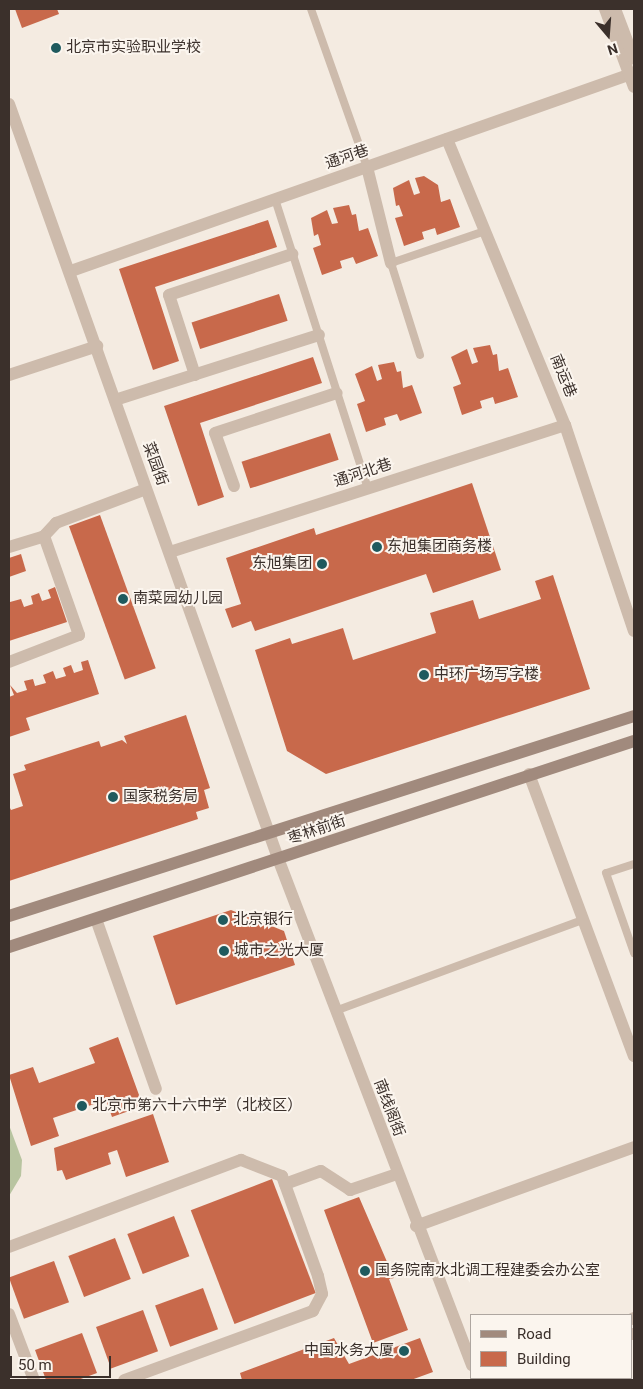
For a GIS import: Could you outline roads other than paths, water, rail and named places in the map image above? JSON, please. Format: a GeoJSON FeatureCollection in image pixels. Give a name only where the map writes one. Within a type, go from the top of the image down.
{"type":"FeatureCollection","features":[{"type":"Feature","properties":{"kind":"main road","name":"枣林前街"},"geometry":{"type":"LineString","coordinates":[[9,916],[634,716]]}},
{"type":"Feature","properties":{"kind":"main road","name":"枣林前街"},"geometry":{"type":"LineString","coordinates":[[9,947],[279,860],[530,774],[634,741]]}},
{"type":"Feature","properties":{"kind":"street"},"geometry":{"type":"LineString","coordinates":[[605,9],[632,74],[634,87]]}},
{"type":"Feature","properties":{"kind":"street"},"geometry":{"type":"LineString","coordinates":[[615,9],[634,59]]}},
{"type":"Feature","properties":{"kind":"street","name":"通河巷"},"geometry":{"type":"LineString","coordinates":[[71,271],[632,74]]}},
{"type":"Feature","properties":{"kind":"street","name":"菜园街"},"geometry":{"type":"LineString","coordinates":[[9,104],[71,271],[146,489],[279,860]]}},
{"type":"Feature","properties":{"kind":"street","name":"南运巷"},"geometry":{"type":"LineString","coordinates":[[447,139],[565,425],[634,631]]}},
{"type":"Feature","properties":{"kind":"street"},"geometry":{"type":"LineString","coordinates":[[367,167],[392,263]]}},
{"type":"Feature","properties":{"kind":"street"},"geometry":{"type":"LineString","coordinates":[[195,375],[169,295],[292,254]]}},
{"type":"Feature","properties":{"kind":"street"},"geometry":{"type":"LineString","coordinates":[[115,400],[319,335]]}},
{"type":"Feature","properties":{"kind":"street"},"geometry":{"type":"LineString","coordinates":[[9,375],[97,346]]}},
{"type":"Feature","properties":{"kind":"street"},"geometry":{"type":"LineString","coordinates":[[234,486],[216,432],[337,393]]}},
{"type":"Feature","properties":{"kind":"street","name":"通河北巷"},"geometry":{"type":"LineString","coordinates":[[170,552],[565,425]]}},
{"type":"Feature","properties":{"kind":"street"},"geometry":{"type":"LineString","coordinates":[[9,547],[44,536],[56,523],[146,489]]}},
{"type":"Feature","properties":{"kind":"street"},"geometry":{"type":"LineString","coordinates":[[9,662],[80,635],[44,536]]}},
{"type":"Feature","properties":{"kind":"street"},"geometry":{"type":"LineString","coordinates":[[530,774],[582,920],[634,1056]]}},
{"type":"Feature","properties":{"kind":"street","name":"南线阁街"},"geometry":{"type":"LineString","coordinates":[[279,860],[416,1226],[470,1360]]}},
{"type":"Feature","properties":{"kind":"street"},"geometry":{"type":"LineString","coordinates":[[96,919],[156,1089]]}},
{"type":"Feature","properties":{"kind":"street"},"geometry":{"type":"LineString","coordinates":[[416,1226],[634,1147]]}},
{"type":"Feature","properties":{"kind":"street"},"geometry":{"type":"LineString","coordinates":[[9,1247],[241,1160],[282,1176],[318,1276],[322,1294],[313,1311],[124,1380]]}},
{"type":"Feature","properties":{"kind":"street"},"geometry":{"type":"LineString","coordinates":[[285,1184],[322,1171],[350,1190],[397,1174]]}},
{"type":"Feature","properties":{"kind":"street"},"geometry":{"type":"LineString","coordinates":[[9,1314],[34,1380]]}},
{"type":"Feature","properties":{"kind":"lane"},"geometry":{"type":"LineString","coordinates":[[311,9],[367,167]]}},
{"type":"Feature","properties":{"kind":"lane"},"geometry":{"type":"LineString","coordinates":[[275,199],[368,488]]}},
{"type":"Feature","properties":{"kind":"lane"},"geometry":{"type":"LineString","coordinates":[[420,355],[392,263],[485,231]]}},
{"type":"Feature","properties":{"kind":"lane"},"geometry":{"type":"LineString","coordinates":[[634,864],[606,873],[634,953]]}},
{"type":"Feature","properties":{"kind":"lane"},"geometry":{"type":"LineString","coordinates":[[335,1010],[582,920]]}},
{"type":"Feature","properties":{"kind":"place","name":"北京市实验职业学校"},"geometry":{"type":"Point","coordinates":[56,48]}},
{"type":"Feature","properties":{"kind":"place","name":"东旭集团商务楼"},"geometry":{"type":"Point","coordinates":[377,547]}},
{"type":"Feature","properties":{"kind":"place","name":"东旭集团"},"geometry":{"type":"Point","coordinates":[322,564]}},
{"type":"Feature","properties":{"kind":"place","name":"南菜园幼儿园"},"geometry":{"type":"Point","coordinates":[123,599]}},
{"type":"Feature","properties":{"kind":"place","name":"中环广场写字楼"},"geometry":{"type":"Point","coordinates":[424,675]}},
{"type":"Feature","properties":{"kind":"place","name":"国家税务局"},"geometry":{"type":"Point","coordinates":[113,797]}},
{"type":"Feature","properties":{"kind":"place","name":"北京银行"},"geometry":{"type":"Point","coordinates":[223,920]}},
{"type":"Feature","properties":{"kind":"place","name":"城市之光大厦"},"geometry":{"type":"Point","coordinates":[224,951]}},
{"type":"Feature","properties":{"kind":"place","name":"北京市第六十六中学（北校区）"},"geometry":{"type":"Point","coordinates":[82,1106]}},
{"type":"Feature","properties":{"kind":"place","name":"国务院南水北调工程建委会办公室"},"geometry":{"type":"Point","coordinates":[365,1271]}},
{"type":"Feature","properties":{"kind":"place","name":"中国水务大厦"},"geometry":{"type":"Point","coordinates":[404,1351]}}]}
